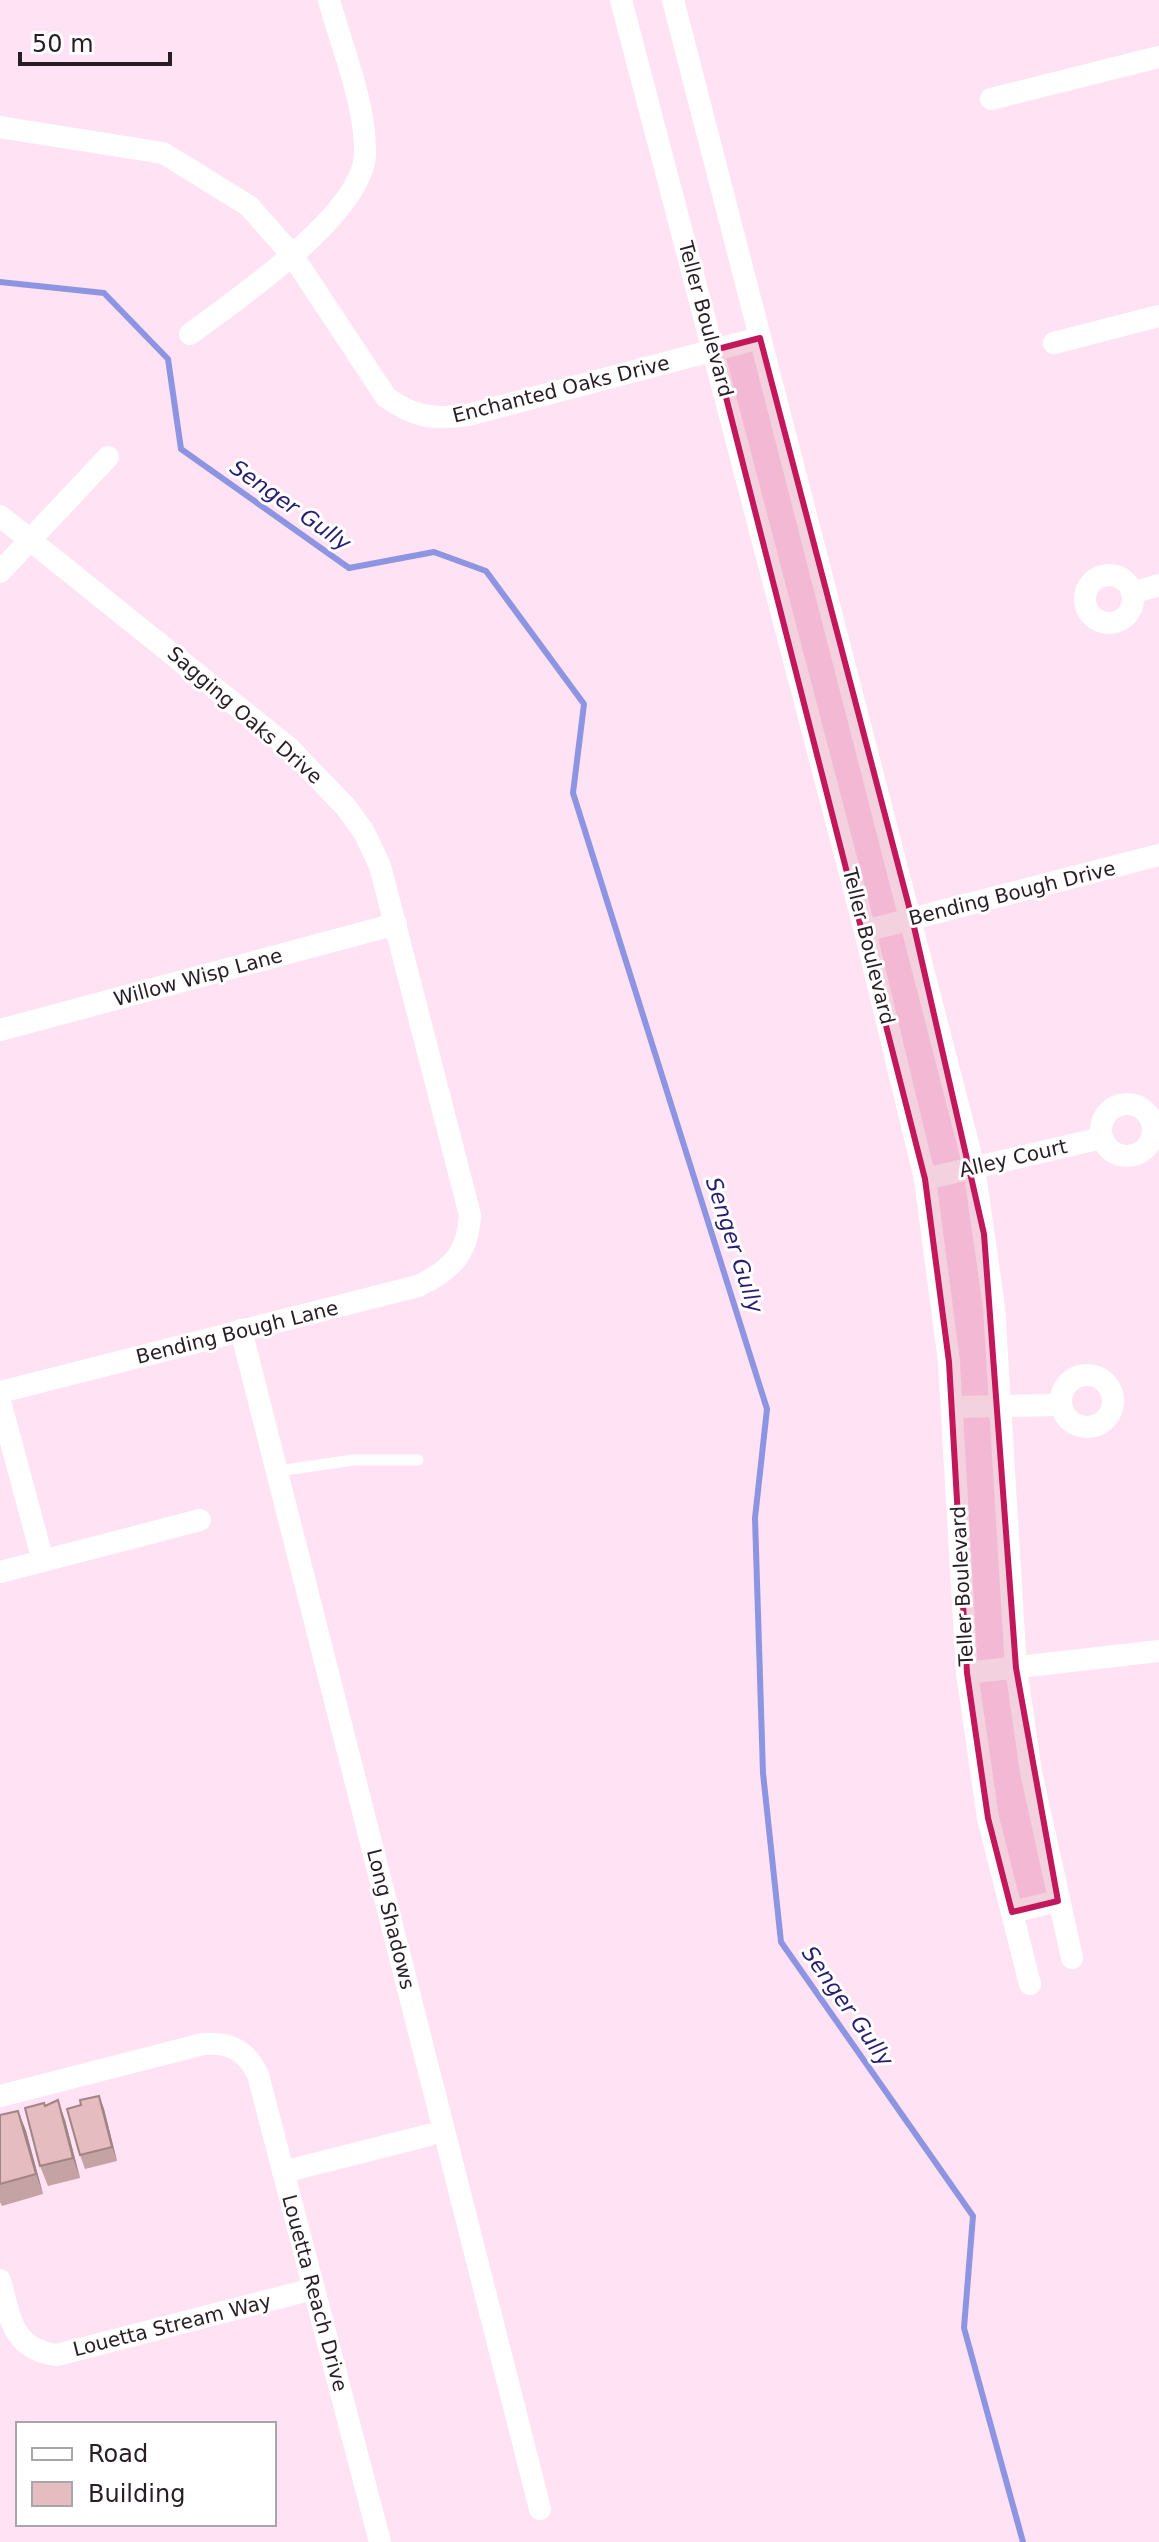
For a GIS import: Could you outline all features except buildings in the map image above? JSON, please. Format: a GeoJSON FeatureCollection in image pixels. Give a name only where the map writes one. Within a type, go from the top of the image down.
{"type":"FeatureCollection","features":[{"type":"Feature","properties":{"kind":"street"},"geometry":{"type":"LineString","coordinates":[[190,334],[292,255],[347,200],[364,166],[359,107],[329,0]]}},
{"type":"Feature","properties":{"kind":"street","name":"Teller Boulevard"},"geometry":{"type":"LineString","coordinates":[[621,0],[865,931],[925,1179],[952,1407],[967,1673],[988,1818],[1030,1984]]}},
{"type":"Feature","properties":{"kind":"street"},"geometry":{"type":"LineString","coordinates":[[673,0],[974,1167],[994,1307],[1016,1668],[1031,1772],[1072,1958]]}},
{"type":"Feature","properties":{"kind":"street"},"geometry":{"type":"LineString","coordinates":[[991,99],[1159,57]]}},
{"type":"Feature","properties":{"kind":"street","name":"Enchanted Oaks Drive"},"geometry":{"type":"LineString","coordinates":[[0,127],[163,153],[249,206],[292,255],[386,397],[406,411],[424,418],[468,415],[760,338]]}},
{"type":"Feature","properties":{"kind":"street"},"geometry":{"type":"LineString","coordinates":[[1054,343],[1159,316]]}},
{"type":"Feature","properties":{"kind":"street"},"geometry":{"type":"LineString","coordinates":[[0,572],[108,457]]}},
{"type":"Feature","properties":{"kind":"street","name":"Sagging Oaks Drive"},"geometry":{"type":"LineString","coordinates":[[0,516],[33,539],[276,737],[320,778],[364,832],[380,866],[468,1200],[470,1228],[464,1253]]}},
{"type":"Feature","properties":{"kind":"street"},"geometry":{"type":"LineString","coordinates":[[1132,593],[1159,585]]}},
{"type":"Feature","properties":{"kind":"street","name":"Bending Bough Drive"},"geometry":{"type":"LineString","coordinates":[[865,931],[1159,855]]}},
{"type":"Feature","properties":{"kind":"street","name":"Willow Wisp Lane"},"geometry":{"type":"LineString","coordinates":[[0,1030],[396,924]]}},
{"type":"Feature","properties":{"kind":"street","name":"Alley Court"},"geometry":{"type":"LineString","coordinates":[[925,1179],[1102,1138]]}},
{"type":"Feature","properties":{"kind":"street","name":"Bending Bough Lane"},"geometry":{"type":"LineString","coordinates":[[0,1392],[418,1286],[455,1264],[464,1253]]}},
{"type":"Feature","properties":{"kind":"street","name":"Long Shadows"},"geometry":{"type":"LineString","coordinates":[[241,1330],[540,2509]]}},
{"type":"Feature","properties":{"kind":"street"},"geometry":{"type":"LineString","coordinates":[[0,1401],[43,1561]]}},
{"type":"Feature","properties":{"kind":"street"},"geometry":{"type":"LineString","coordinates":[[952,1407],[1061,1405]]}},
{"type":"Feature","properties":{"kind":"street"},"geometry":{"type":"LineString","coordinates":[[0,1572],[200,1520]]}},
{"type":"Feature","properties":{"kind":"street"},"geometry":{"type":"LineString","coordinates":[[967,1673],[1159,1651]]}},
{"type":"Feature","properties":{"kind":"street"},"geometry":{"type":"LineString","coordinates":[[1012,1912],[1058,1901]]}},
{"type":"Feature","properties":{"kind":"street","name":"Louetta Reach Drive"},"geometry":{"type":"LineString","coordinates":[[0,2096],[203,2044],[226,2044],[239,2049],[258,2075],[380,2542]]}},
{"type":"Feature","properties":{"kind":"street"},"geometry":{"type":"LineString","coordinates":[[283,2172],[429,2135]]}},
{"type":"Feature","properties":{"kind":"street","name":"Louetta Stream Way"},"geometry":{"type":"LineString","coordinates":[[0,2280],[12,2325],[31,2349],[57,2355],[313,2289]]}},
{"type":"Feature","properties":{"kind":"lane"},"geometry":{"type":"LineString","coordinates":[[278,1471],[353,1460],[418,1460]]}},
{"type":"Feature","properties":{"kind":"highlighted area"},"geometry":{"type":"Polygon","coordinates":[[[760,338],[912,918],[984,1234],[1016,1668],[1058,1901],[1012,1912],[988,1818],[967,1673],[949,1362],[925,1179],[714,350],[760,338]]]}},
{"type":"Feature","properties":{"kind":"waterway","name":"Senger Gully"},"geometry":{"type":"LineString","coordinates":[[0,282],[104,293],[168,359],[181,449],[349,568],[434,552],[486,571],[584,704],[573,793],[767,1409],[755,1518],[763,1773],[781,1942],[973,2216],[964,2328],[1023,2542]]}}]}
